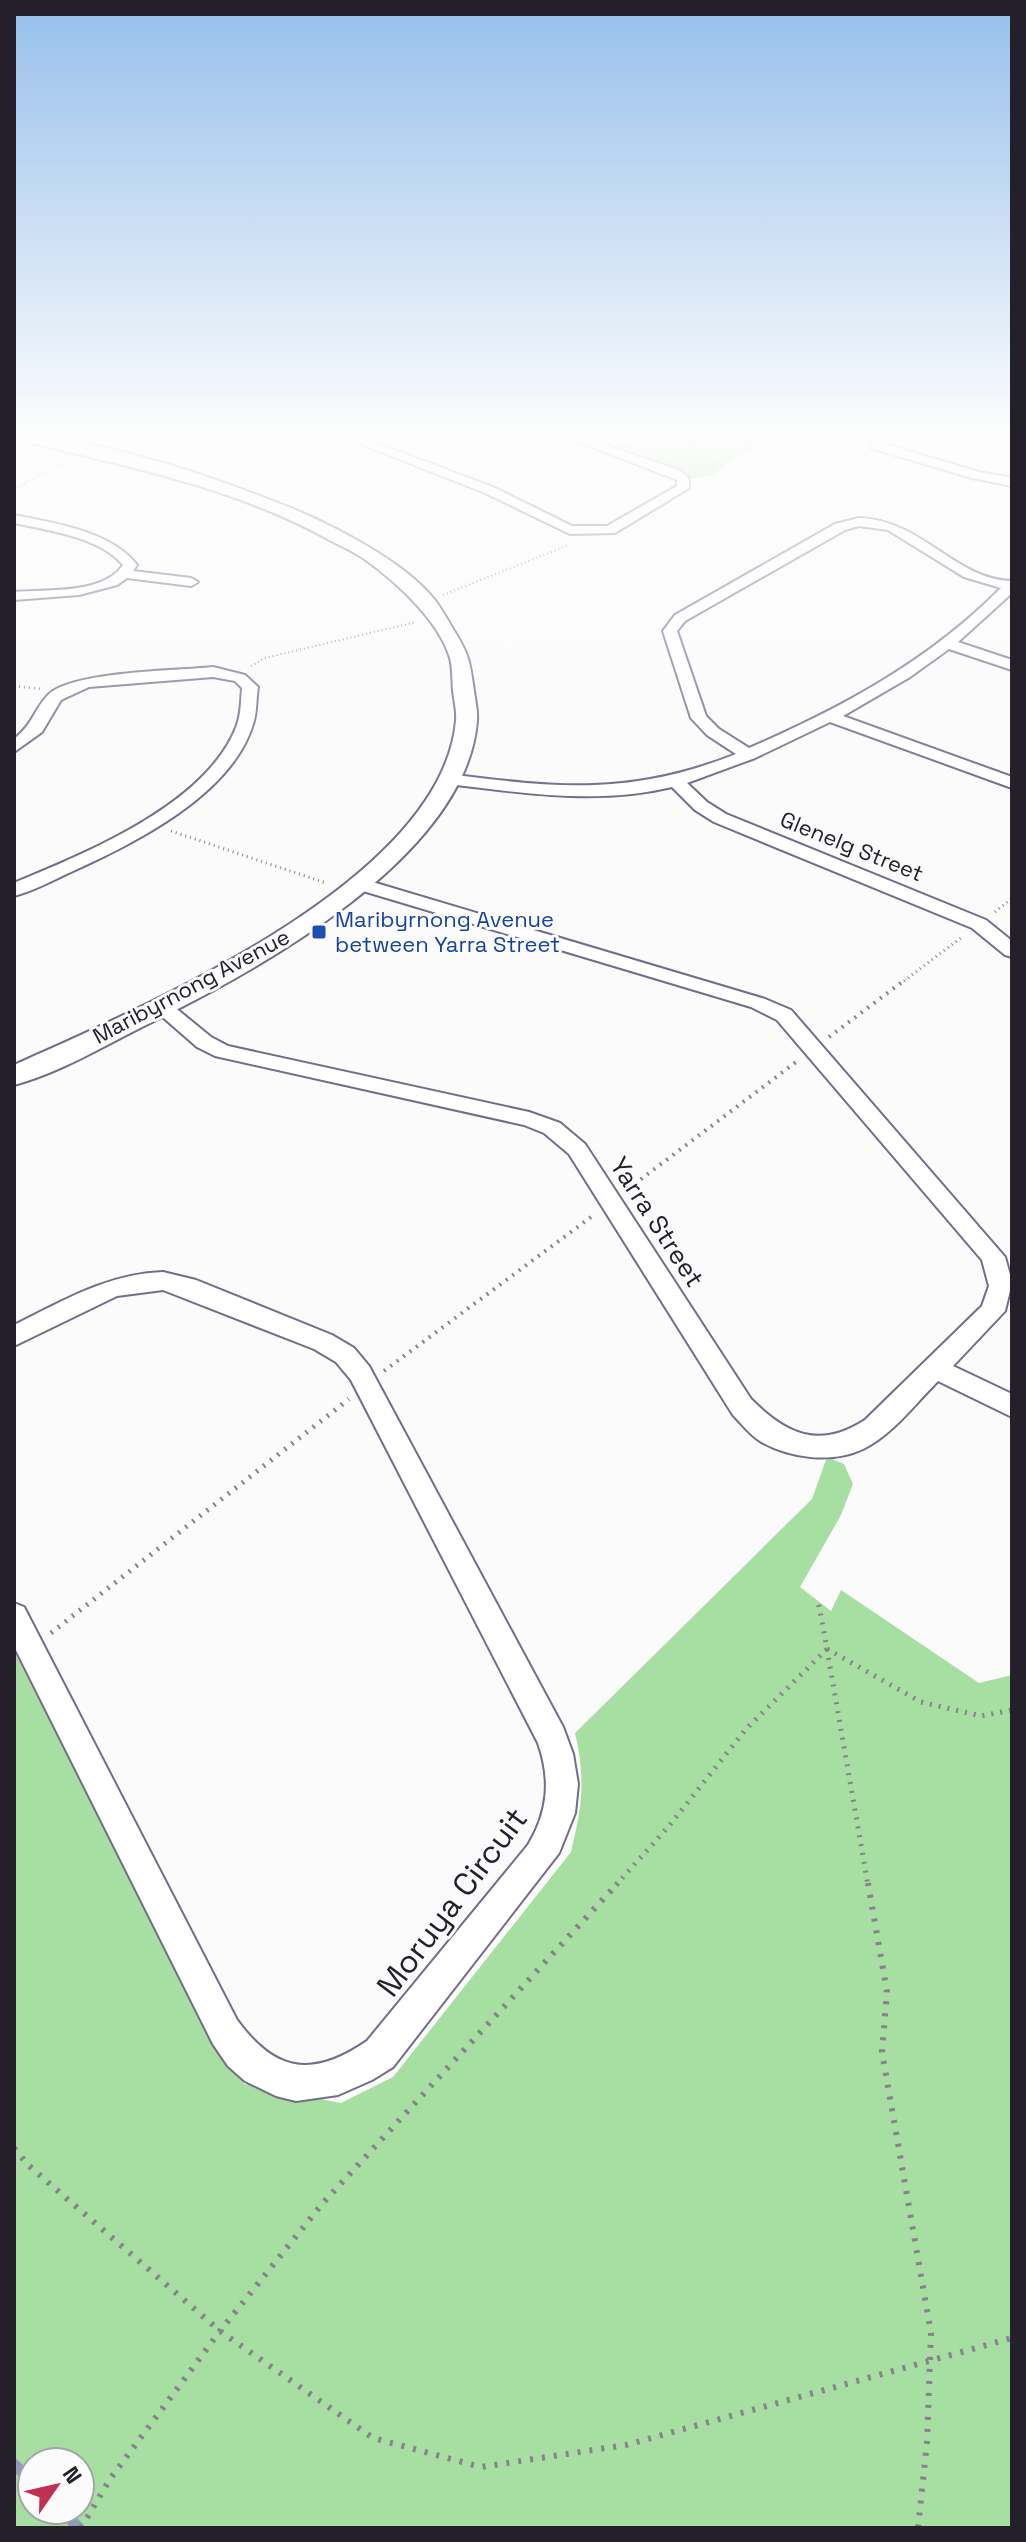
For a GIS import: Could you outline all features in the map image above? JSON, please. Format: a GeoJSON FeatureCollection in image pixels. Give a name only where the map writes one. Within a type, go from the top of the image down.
{"type":"FeatureCollection","features":[{"type":"Feature","properties":{"kind":"street"},"geometry":{"type":"LineString","coordinates":[[122,556],[129,561],[125,574]]}},
{"type":"Feature","properties":{"kind":"street","name":"Maribyrnong Avenue"},"geometry":{"type":"LineString","coordinates":[[14,1076],[160,1006],[276,942],[352,890],[413,831],[448,779],[466,726],[466,677],[450,633],[432,607],[409,583],[370,556]]}},
{"type":"Feature","properties":{"kind":"street"},"geometry":{"type":"LineString","coordinates":[[749,755],[713,732],[699,718],[670,631],[680,618],[790,556]]}},
{"type":"Feature","properties":{"kind":"street"},"geometry":{"type":"LineString","coordinates":[[941,556],[967,573],[1011,585]]}},
{"type":"Feature","properties":{"kind":"street"},"geometry":{"type":"LineString","coordinates":[[14,596],[98,587],[125,574],[191,582]]}},
{"type":"Feature","properties":{"kind":"street"},"geometry":{"type":"LineString","coordinates":[[448,779],[584,792],[632,789],[676,781],[749,755],[883,688],[948,644],[1011,585]]}},
{"type":"Feature","properties":{"kind":"street"},"geometry":{"type":"LineString","coordinates":[[948,644],[1012,665]]}},
{"type":"Feature","properties":{"kind":"street"},"geometry":{"type":"LineString","coordinates":[[14,747],[36,729],[55,697],[79,685],[205,672],[240,678],[250,691],[247,715],[236,741],[207,780],[150,824],[98,854],[14,890]]}},
{"type":"Feature","properties":{"kind":"street"},"geometry":{"type":"LineString","coordinates":[[830,717],[1012,783]]}},
{"type":"Feature","properties":{"kind":"street","name":"Glenelg Street"},"geometry":{"type":"LineString","coordinates":[[676,781],[701,806],[720,818],[979,924],[1012,951]]}},
{"type":"Feature","properties":{"kind":"street","name":"Yarra Street"},"geometry":{"type":"LineString","coordinates":[[160,1006],[204,1042],[222,1051],[529,1119],[552,1128],[577,1149],[742,1407],[758,1424],[778,1437],[815,1447],[854,1441],[874,1428],[993,1311],[1006,1277],[986,1248],[791,1020],[768,1006],[352,890]]}},
{"type":"Feature","properties":{"kind":"street","name":"Moruya Circuit"},"geometry":{"type":"LineString","coordinates":[[14,1336],[111,1288],[137,1282],[163,1281],[187,1287],[335,1347],[354,1364],[552,1738],[562,1771],[563,1789],[557,1824],[539,1856],[380,2054],[348,2075],[312,2084],[276,2079],[253,2066],[234,2048],[14,1616]]}},
{"type":"Feature","properties":{"kind":"street"},"geometry":{"type":"LineString","coordinates":[[936,1369],[1012,1406]]}},
{"type":"Feature","properties":{"kind":"path"},"geometry":{"type":"LineString","coordinates":[[441,596],[542,556]]}},
{"type":"Feature","properties":{"kind":"path"},"geometry":{"type":"LineString","coordinates":[[435,594],[446,602]]}},
{"type":"Feature","properties":{"kind":"path"},"geometry":{"type":"LineString","coordinates":[[150,824],[352,890]]}},
{"type":"Feature","properties":{"kind":"path"},"geometry":{"type":"LineString","coordinates":[[31,1649],[366,1385],[1012,898]]}},
{"type":"Feature","properties":{"kind":"path"},"geometry":{"type":"LineString","coordinates":[[818,1600],[887,1992],[882,2052],[931,2333],[927,2442],[918,2528]]}},
{"type":"Feature","properties":{"kind":"path"},"geometry":{"type":"LineString","coordinates":[[827,1649],[921,1702],[981,1716],[1012,1710]]}},
{"type":"Feature","properties":{"kind":"path"},"geometry":{"type":"LineString","coordinates":[[81,2528],[110,2479],[220,2331],[322,2204],[456,2062],[669,1826],[746,1729],[827,1649]]}},
{"type":"Feature","properties":{"kind":"path"},"geometry":{"type":"LineString","coordinates":[[14,2148],[28,2165],[220,2331],[373,2438],[481,2467],[626,2445],[1012,2338]]}},
{"type":"Feature","properties":{"kind":"green space"},"geometry":{"type":"Polygon","coordinates":[[[827,1457],[844,1464],[853,1484],[841,1515],[800,1587],[831,1611],[841,1590],[979,1683],[1012,1675],[1012,2528],[14,2528],[14,1651],[142,1901],[244,2084],[341,2103],[393,2077],[571,1852],[581,1793],[581,1765],[575,1733],[812,1499],[827,1457]]]}},
{"type":"Feature","properties":{"kind":"place","name":"Maribyrnong Avenue between Yarra Street"},"geometry":{"type":"Point","coordinates":[319,932]}}]}
